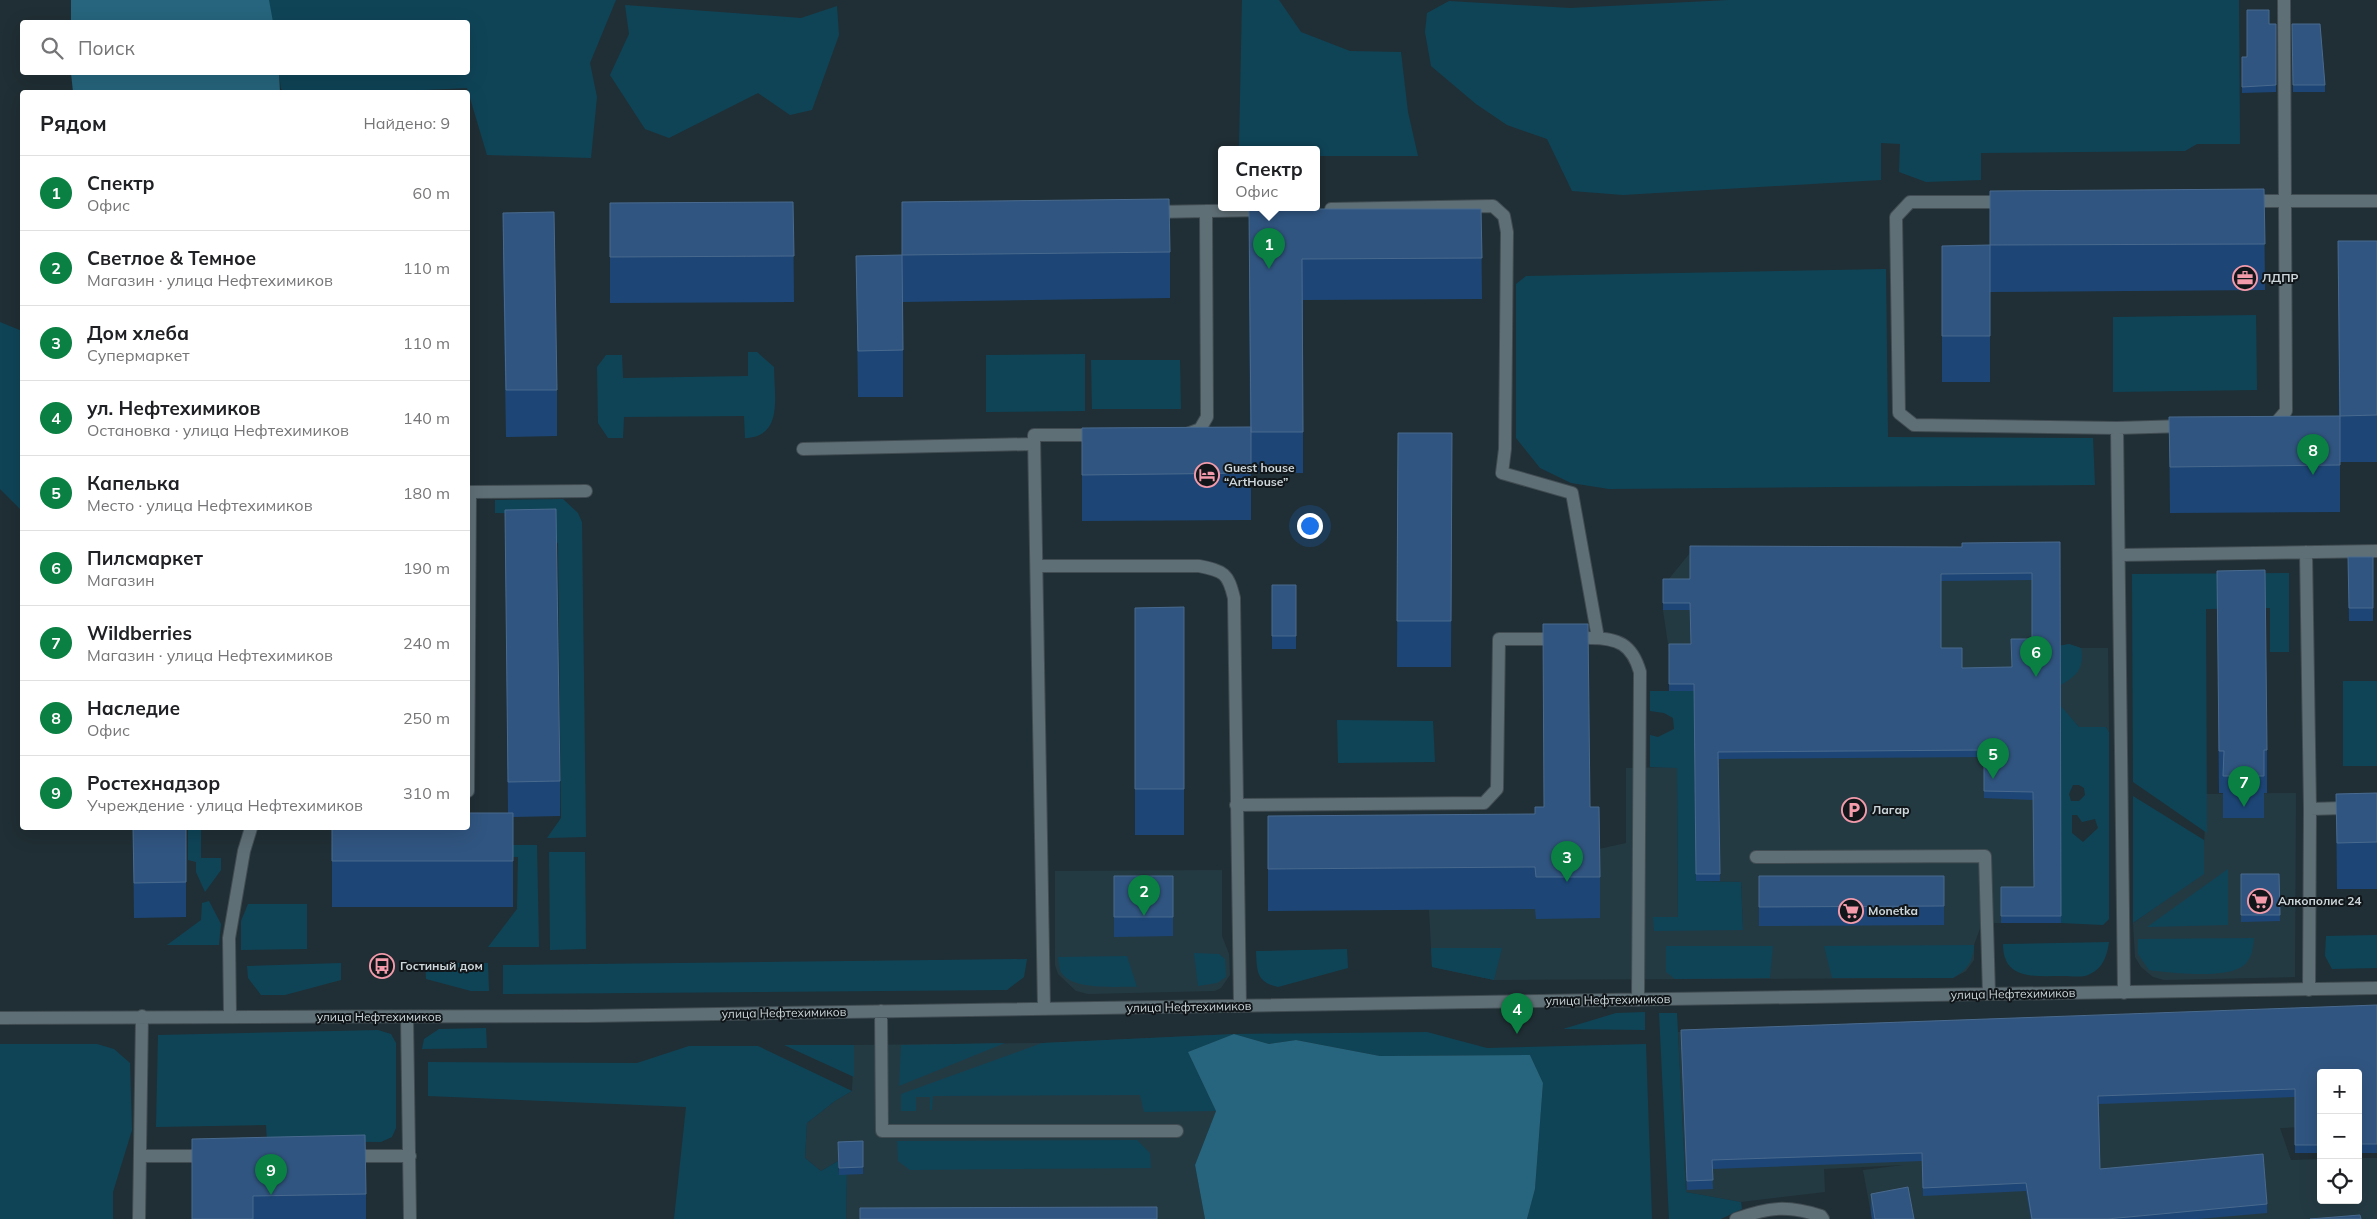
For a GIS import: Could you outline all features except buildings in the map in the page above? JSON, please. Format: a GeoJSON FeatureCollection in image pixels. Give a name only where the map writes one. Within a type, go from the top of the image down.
{"type":"FeatureCollection","features":[{"type":"Feature","properties":{"kind":"street"},"geometry":{"type":"LineString","coordinates":[[2256,425],[2276,424],[2286,411],[2284,0]]}},
{"type":"Feature","properties":{"kind":"street"},"geometry":{"type":"LineString","coordinates":[[2236,201],[2377,201]]}},
{"type":"Feature","properties":{"kind":"street"},"geometry":{"type":"LineString","coordinates":[[2018,202],[1910,202],[1896,217],[1900,414],[1914,425],[2117,428],[2196,426]]}},
{"type":"Feature","properties":{"kind":"street"},"geometry":{"type":"LineString","coordinates":[[1320,209],[1493,206],[1504,216],[1507,252],[1505,449],[1502,473],[1572,493],[1598,638]]}},
{"type":"Feature","properties":{"kind":"street"},"geometry":{"type":"LineString","coordinates":[[1136,212],[1240,211]]}},
{"type":"Feature","properties":{"kind":"street"},"geometry":{"type":"LineString","coordinates":[[1179,434],[1188,434],[1200,429],[1207,417],[1206,212]]}},
{"type":"Feature","properties":{"kind":"street"},"geometry":{"type":"LineString","coordinates":[[2117,428],[2124,993]]}},
{"type":"Feature","properties":{"kind":"street"},"geometry":{"type":"LineString","coordinates":[[1044,1009],[1034,435],[1111,435]]}},
{"type":"Feature","properties":{"kind":"street"},"geometry":{"type":"LineString","coordinates":[[803,449],[1034,444]]}},
{"type":"Feature","properties":{"kind":"street"},"geometry":{"type":"LineString","coordinates":[[470,492],[586,491]]}},
{"type":"Feature","properties":{"kind":"street"},"geometry":{"type":"LineString","coordinates":[[2120,555],[2377,550]]}},
{"type":"Feature","properties":{"kind":"street"},"geometry":{"type":"LineString","coordinates":[[2306,552],[2310,809],[2309,990]]}},
{"type":"Feature","properties":{"kind":"street"},"geometry":{"type":"LineString","coordinates":[[1037,566],[1199,566],[1220,570],[1230,580],[1234,598],[1240,1006]]}},
{"type":"Feature","properties":{"kind":"street"},"geometry":{"type":"LineString","coordinates":[[1236,805],[1484,803],[1497,789],[1499,639],[1598,638],[1618,642],[1635,655],[1640,672],[1638,1000]]}},
{"type":"Feature","properties":{"kind":"street"},"geometry":{"type":"LineString","coordinates":[[2310,809],[2377,807]]}},
{"type":"Feature","properties":{"kind":"street"},"geometry":{"type":"LineString","coordinates":[[230,1015],[229,938],[244,850],[250,830]]}},
{"type":"Feature","properties":{"kind":"street"},"geometry":{"type":"LineString","coordinates":[[1756,857],[1985,856],[1989,994]]}},
{"type":"Feature","properties":{"kind":"street","name":"улица Нефтехимиков"},"geometry":{"type":"LineString","coordinates":[[0,1018],[230,1015],[407,1018],[2377,988]]}},
{"type":"Feature","properties":{"kind":"street"},"geometry":{"type":"LineString","coordinates":[[881,1011],[882,1131],[1177,1131]]}},
{"type":"Feature","properties":{"kind":"street"},"geometry":{"type":"LineString","coordinates":[[139,1219],[142,1016]]}},
{"type":"Feature","properties":{"kind":"street"},"geometry":{"type":"LineString","coordinates":[[407,1018],[410,1219]]}},
{"type":"Feature","properties":{"kind":"street"},"geometry":{"type":"LineString","coordinates":[[140,1156],[220,1156]]}},
{"type":"Feature","properties":{"kind":"street"},"geometry":{"type":"LineString","coordinates":[[340,1156],[410,1156]]}},
{"type":"Feature","properties":{"kind":"street"},"geometry":{"type":"LineString","coordinates":[[1736,1219],[1765,1209],[1800,1209],[1821,1216],[1823,1219]]}},
{"type":"Feature","properties":{"kind":"shaded area"},"geometry":{"type":"Polygon","coordinates":[[[71,0],[269,0],[273,20],[71,20],[71,0]]]}},
{"type":"Feature","properties":{"kind":"shaded area"},"geometry":{"type":"Polygon","coordinates":[[[268,0],[616,0],[590,63],[597,97],[591,158],[487,155],[470,98],[470,90],[467,88],[426,90],[281,89],[279,75],[470,75],[470,20],[272,20],[268,0]]]}},
{"type":"Feature","properties":{"kind":"shaded area"},"geometry":{"type":"Polygon","coordinates":[[[1242,0],[1279,0],[1301,32],[1350,51],[1401,52],[1408,112],[1418,156],[1320,156],[1320,146],[1239,146],[1242,0]]]}},
{"type":"Feature","properties":{"kind":"shaded area"},"geometry":{"type":"Polygon","coordinates":[[[1728,0],[2239,0],[2240,144],[2197,144],[2185,151],[1981,153],[1981,180],[1926,182],[1899,172],[1900,144],[1881,143],[1881,180],[1623,195],[1572,191],[1547,139],[1507,125],[1476,104],[1431,66],[1425,32],[1427,13],[1449,1],[1570,8],[1728,0]]]}},
{"type":"Feature","properties":{"kind":"shaded area"},"geometry":{"type":"Polygon","coordinates":[[[625,5],[801,18],[837,6],[839,35],[812,110],[790,115],[758,93],[669,138],[645,129],[610,75],[629,34],[625,5]]]}},
{"type":"Feature","properties":{"kind":"shaded area"},"geometry":{"type":"Polygon","coordinates":[[[71,75],[279,75],[280,90],[73,90],[71,75]]]}},
{"type":"Feature","properties":{"kind":"shaded area"},"geometry":{"type":"Polygon","coordinates":[[[1886,269],[1888,437],[2093,438],[2095,485],[1609,489],[1571,483],[1540,468],[1516,438],[1516,284],[1526,276],[1886,269]]]}},
{"type":"Feature","properties":{"kind":"shaded area"},"geometry":{"type":"Polygon","coordinates":[[[2256,315],[2257,390],[2113,392],[2113,317],[2256,315]]]}},
{"type":"Feature","properties":{"kind":"shaded area"},"geometry":{"type":"Polygon","coordinates":[[[0,322],[20,330],[20,509],[0,489],[0,322]]]}},
{"type":"Feature","properties":{"kind":"shaded area"},"geometry":{"type":"Polygon","coordinates":[[[748,352],[757,352],[774,367],[774,413],[766,430],[757,436],[745,438],[744,416],[624,417],[623,438],[608,438],[598,423],[597,367],[606,355],[622,355],[623,378],[748,376],[748,352]]]}},
{"type":"Feature","properties":{"kind":"shaded area"},"geometry":{"type":"Polygon","coordinates":[[[1085,354],[1085,411],[986,412],[986,355],[1085,354]]]}},
{"type":"Feature","properties":{"kind":"shaded area"},"geometry":{"type":"Polygon","coordinates":[[[1091,360],[1180,360],[1181,409],[1092,409],[1091,360]]]}},
{"type":"Feature","properties":{"kind":"shaded area"},"geometry":{"type":"Polygon","coordinates":[[[563,499],[578,513],[582,522],[586,837],[547,838],[561,818],[558,544],[541,514],[495,513],[495,500],[563,499]]]}},
{"type":"Feature","properties":{"kind":"shaded area"},"geometry":{"type":"Polygon","coordinates":[[[2060,550],[2059,646],[2069,644],[2081,648],[2108,648],[2109,732],[2106,727],[2079,727],[2060,706],[2061,923],[1982,923],[1974,945],[1974,960],[1966,971],[1953,978],[1494,980],[1432,967],[1429,909],[1535,908],[1599,849],[1626,843],[1626,768],[1677,767],[1678,917],[1743,930],[1741,882],[1696,881],[1694,691],[1669,691],[1669,651],[1663,610],[1663,586],[1690,553],[2060,550]]]}},
{"type":"Feature","properties":{"kind":"shaded area"},"geometry":{"type":"Polygon","coordinates":[[[2289,573],[2289,652],[2270,652],[2270,608],[2206,609],[2207,833],[2133,782],[2132,574],[2289,573]]]}},
{"type":"Feature","properties":{"kind":"shaded area"},"geometry":{"type":"Polygon","coordinates":[[[2069,644],[2081,648],[2082,662],[2078,672],[2059,686],[2058,646],[2069,644]]]}},
{"type":"Feature","properties":{"kind":"shaded area"},"geometry":{"type":"Polygon","coordinates":[[[2343,681],[2377,681],[2377,766],[2343,766],[2343,681]]]}},
{"type":"Feature","properties":{"kind":"shaded area"},"geometry":{"type":"Polygon","coordinates":[[[1650,691],[1694,691],[1696,881],[1741,882],[1743,930],[1654,931],[1653,917],[1678,917],[1677,768],[1650,767],[1650,735],[1658,737],[1674,729],[1673,718],[1664,713],[1650,711],[1650,691]]]}},
{"type":"Feature","properties":{"kind":"shaded area"},"geometry":{"type":"Polygon","coordinates":[[[2060,705],[2079,727],[2106,727],[2109,732],[2109,919],[2103,925],[2061,923],[2060,705]],[[2073,785],[2069,794],[2071,801],[2079,801],[2085,795],[2084,788],[2079,785],[2073,785]],[[2072,815],[2072,833],[2083,842],[2098,828],[2095,819],[2082,822],[2077,815],[2072,815]]]}},
{"type":"Feature","properties":{"kind":"shaded area"},"geometry":{"type":"Polygon","coordinates":[[[1337,720],[1433,721],[1435,762],[1338,763],[1337,720]]]}},
{"type":"Feature","properties":{"kind":"shaded area"},"geometry":{"type":"Polygon","coordinates":[[[2296,793],[2295,977],[2164,980],[2153,977],[2141,967],[2135,957],[2133,923],[2203,874],[2206,794],[2296,793]]]}},
{"type":"Feature","properties":{"kind":"shaded area"},"geometry":{"type":"Polygon","coordinates":[[[2133,796],[2204,840],[2204,874],[2133,923],[2133,796]]]}},
{"type":"Feature","properties":{"kind":"shaded area"},"geometry":{"type":"Polygon","coordinates":[[[188,830],[201,830],[201,858],[221,858],[221,870],[205,892],[196,872],[196,862],[188,860],[188,830]]]}},
{"type":"Feature","properties":{"kind":"shaded area"},"geometry":{"type":"Polygon","coordinates":[[[487,845],[537,845],[539,947],[488,947],[517,909],[518,857],[487,856],[487,845]]]}},
{"type":"Feature","properties":{"kind":"shaded area"},"geometry":{"type":"Polygon","coordinates":[[[549,852],[585,852],[586,949],[550,950],[549,852]]]}},
{"type":"Feature","properties":{"kind":"shaded area"},"geometry":{"type":"Polygon","coordinates":[[[2228,869],[2228,925],[2147,927],[2228,869]]]}},
{"type":"Feature","properties":{"kind":"shaded area"},"geometry":{"type":"Polygon","coordinates":[[[1222,870],[1222,936],[1229,954],[1230,975],[1221,988],[1215,991],[1088,994],[1076,991],[1058,974],[1055,965],[1055,871],[1222,870]]]}},
{"type":"Feature","properties":{"kind":"shaded area"},"geometry":{"type":"Polygon","coordinates":[[[209,901],[221,924],[219,945],[167,945],[201,920],[202,903],[209,901]]]}},
{"type":"Feature","properties":{"kind":"shaded area"},"geometry":{"type":"Polygon","coordinates":[[[248,904],[307,904],[307,949],[241,950],[241,921],[248,904]]]}},
{"type":"Feature","properties":{"kind":"shaded area"},"geometry":{"type":"Polygon","coordinates":[[[2377,935],[2377,968],[2332,969],[2325,956],[2326,936],[2377,935]]]}},
{"type":"Feature","properties":{"kind":"shaded area"},"geometry":{"type":"Polygon","coordinates":[[[2254,938],[2252,953],[2246,963],[2235,970],[2224,973],[2198,974],[2149,970],[2138,954],[2138,939],[2254,938]]]}},
{"type":"Feature","properties":{"kind":"shaded area"},"geometry":{"type":"Polygon","coordinates":[[[2109,942],[2106,957],[2101,965],[2084,976],[2032,976],[2023,974],[2009,965],[2004,956],[2003,944],[2109,942]]]}},
{"type":"Feature","properties":{"kind":"shaded area"},"geometry":{"type":"Polygon","coordinates":[[[1974,945],[1969,964],[1953,978],[1832,978],[1824,946],[1974,945]]]}},
{"type":"Feature","properties":{"kind":"shaded area"},"geometry":{"type":"Polygon","coordinates":[[[1666,946],[1773,946],[1770,978],[1675,979],[1666,972],[1666,946]]]}},
{"type":"Feature","properties":{"kind":"shaded area"},"geometry":{"type":"Polygon","coordinates":[[[1431,948],[1502,948],[1494,980],[1432,967],[1431,948]]]}},
{"type":"Feature","properties":{"kind":"shaded area"},"geometry":{"type":"Polygon","coordinates":[[[1347,949],[1348,968],[1278,987],[1265,982],[1259,975],[1256,951],[1347,949]]]}},
{"type":"Feature","properties":{"kind":"shaded area"},"geometry":{"type":"Polygon","coordinates":[[[1194,953],[1219,954],[1225,959],[1226,977],[1217,983],[1198,986],[1194,953]]]}},
{"type":"Feature","properties":{"kind":"shaded area"},"geometry":{"type":"Polygon","coordinates":[[[1127,956],[1137,987],[1096,986],[1075,982],[1061,972],[1058,957],[1127,956]]]}},
{"type":"Feature","properties":{"kind":"shaded area"},"geometry":{"type":"Polygon","coordinates":[[[1027,959],[1024,977],[1007,990],[503,994],[503,965],[1027,959]]]}},
{"type":"Feature","properties":{"kind":"shaded area"},"geometry":{"type":"Polygon","coordinates":[[[341,963],[341,980],[285,995],[261,995],[248,978],[247,966],[341,963]]]}},
{"type":"Feature","properties":{"kind":"shaded area"},"geometry":{"type":"Polygon","coordinates":[[[425,963],[488,963],[489,991],[471,991],[426,979],[425,963]]]}},
{"type":"Feature","properties":{"kind":"shaded area"},"geometry":{"type":"Polygon","coordinates":[[[2377,1008],[2359,1069],[2317,1069],[2317,1126],[2280,1128],[2291,1160],[2317,1159],[2317,1204],[2362,1204],[2362,1158],[2377,1158],[2377,1219],[1872,1219],[1863,1170],[1903,1165],[1824,1169],[1825,1192],[1741,1202],[1686,1192],[1678,1032],[2377,1008]]]}},
{"type":"Feature","properties":{"kind":"shaded area"},"geometry":{"type":"Polygon","coordinates":[[[1645,1012],[1645,1030],[1563,1029],[1616,1013],[1645,1012]]]}},
{"type":"Feature","properties":{"kind":"shaded area"},"geometry":{"type":"Polygon","coordinates":[[[1659,1013],[1677,1013],[1686,1192],[1741,1202],[1742,1209],[1721,1219],[1669,1219],[1659,1013]]]}},
{"type":"Feature","properties":{"kind":"shaded area"},"geometry":{"type":"Polygon","coordinates":[[[486,1028],[487,1048],[422,1049],[424,1039],[439,1029],[486,1028]]]}},
{"type":"Feature","properties":{"kind":"shaded area"},"geometry":{"type":"Polygon","coordinates":[[[378,1030],[391,1034],[396,1043],[396,1128],[392,1137],[381,1142],[267,1141],[266,1125],[156,1127],[158,1035],[378,1030]]]}},
{"type":"Feature","properties":{"kind":"shaded area"},"geometry":{"type":"Polygon","coordinates":[[[1427,1032],[1487,1048],[1646,1044],[1652,1219],[1527,1219],[1535,1189],[1543,1083],[1530,1055],[1380,1056],[1296,1040],[1269,1044],[1234,1034],[1427,1032]]]}},
{"type":"Feature","properties":{"kind":"shaded area"},"geometry":{"type":"Polygon","coordinates":[[[1234,1034],[1216,1111],[1195,1165],[1205,1219],[846,1219],[847,1175],[839,1174],[838,1161],[821,1171],[805,1158],[807,1123],[835,1101],[852,1091],[854,1045],[1042,1043],[1234,1034]]]}},
{"type":"Feature","properties":{"kind":"shaded area"},"geometry":{"type":"Polygon","coordinates":[[[1234,1034],[1188,1052],[1216,1111],[1144,1112],[1140,1095],[933,1096],[932,1110],[930,1110],[930,1097],[916,1097],[916,1111],[901,1111],[901,1094],[1042,1043],[1234,1034]]]}},
{"type":"Feature","properties":{"kind":"shaded area"},"geometry":{"type":"Polygon","coordinates":[[[1234,1034],[1269,1044],[1296,1040],[1380,1056],[1530,1055],[1543,1083],[1535,1189],[1527,1219],[1205,1219],[1195,1165],[1216,1111],[1188,1052],[1234,1034]]]}},
{"type":"Feature","properties":{"kind":"shaded area"},"geometry":{"type":"Polygon","coordinates":[[[1005,1043],[899,1086],[901,1045],[1005,1043]]]}},
{"type":"Feature","properties":{"kind":"shaded area"},"geometry":{"type":"Polygon","coordinates":[[[0,1044],[97,1044],[114,1049],[130,1063],[132,1130],[113,1192],[113,1219],[0,1219],[0,1044]]]}},
{"type":"Feature","properties":{"kind":"shaded area"},"geometry":{"type":"Polygon","coordinates":[[[784,1045],[854,1045],[854,1077],[784,1045]]]}},
{"type":"Feature","properties":{"kind":"shaded area"},"geometry":{"type":"Polygon","coordinates":[[[689,1046],[758,1046],[852,1091],[835,1101],[807,1123],[805,1158],[821,1171],[838,1161],[839,1174],[847,1174],[846,1219],[674,1219],[686,1107],[428,1096],[428,1062],[637,1063],[689,1046]]]}},
{"type":"Feature","properties":{"kind":"shaded area"},"geometry":{"type":"Polygon","coordinates":[[[1137,1140],[1150,1153],[1151,1168],[910,1170],[898,1161],[897,1141],[1137,1140]]]}},
{"type":"Feature","properties":{"kind":"place","name":"Спектр"},"geometry":{"type":"Point","coordinates":[1269,269]}},
{"type":"Feature","properties":{"kind":"place","name":"ЛДПР"},"geometry":{"type":"Point","coordinates":[2245,278]}},
{"type":"Feature","properties":{"kind":"place","name":"Guest house “ArtHouse”"},"geometry":{"type":"Point","coordinates":[1207,475]}},
{"type":"Feature","properties":{"kind":"place","name":"Наследие"},"geometry":{"type":"Point","coordinates":[2313,475]}},
{"type":"Feature","properties":{"kind":"place","name":"Пилсмаркет"},"geometry":{"type":"Point","coordinates":[2036,677]}},
{"type":"Feature","properties":{"kind":"place","name":"Капелька"},"geometry":{"type":"Point","coordinates":[1993,779]}},
{"type":"Feature","properties":{"kind":"place","name":"Wildberries"},"geometry":{"type":"Point","coordinates":[2244,807]}},
{"type":"Feature","properties":{"kind":"place","name":"Лагар"},"geometry":{"type":"Point","coordinates":[1854,810]}},
{"type":"Feature","properties":{"kind":"place","name":"Дом хлеба"},"geometry":{"type":"Point","coordinates":[1567,882]}},
{"type":"Feature","properties":{"kind":"place","name":"Алкополис 24"},"geometry":{"type":"Point","coordinates":[2260,901]}},
{"type":"Feature","properties":{"kind":"place","name":"Monetka"},"geometry":{"type":"Point","coordinates":[1851,911]}},
{"type":"Feature","properties":{"kind":"place","name":"Светлое & Темное"},"geometry":{"type":"Point","coordinates":[1144,916]}},
{"type":"Feature","properties":{"kind":"place","name":"Гостиный дом"},"geometry":{"type":"Point","coordinates":[382,966]}},
{"type":"Feature","properties":{"kind":"place","name":"ул. Нефтехимиков"},"geometry":{"type":"Point","coordinates":[1517,1034]}},
{"type":"Feature","properties":{"kind":"place","name":"Ростехнадзор"},"geometry":{"type":"Point","coordinates":[271,1195]}}]}
